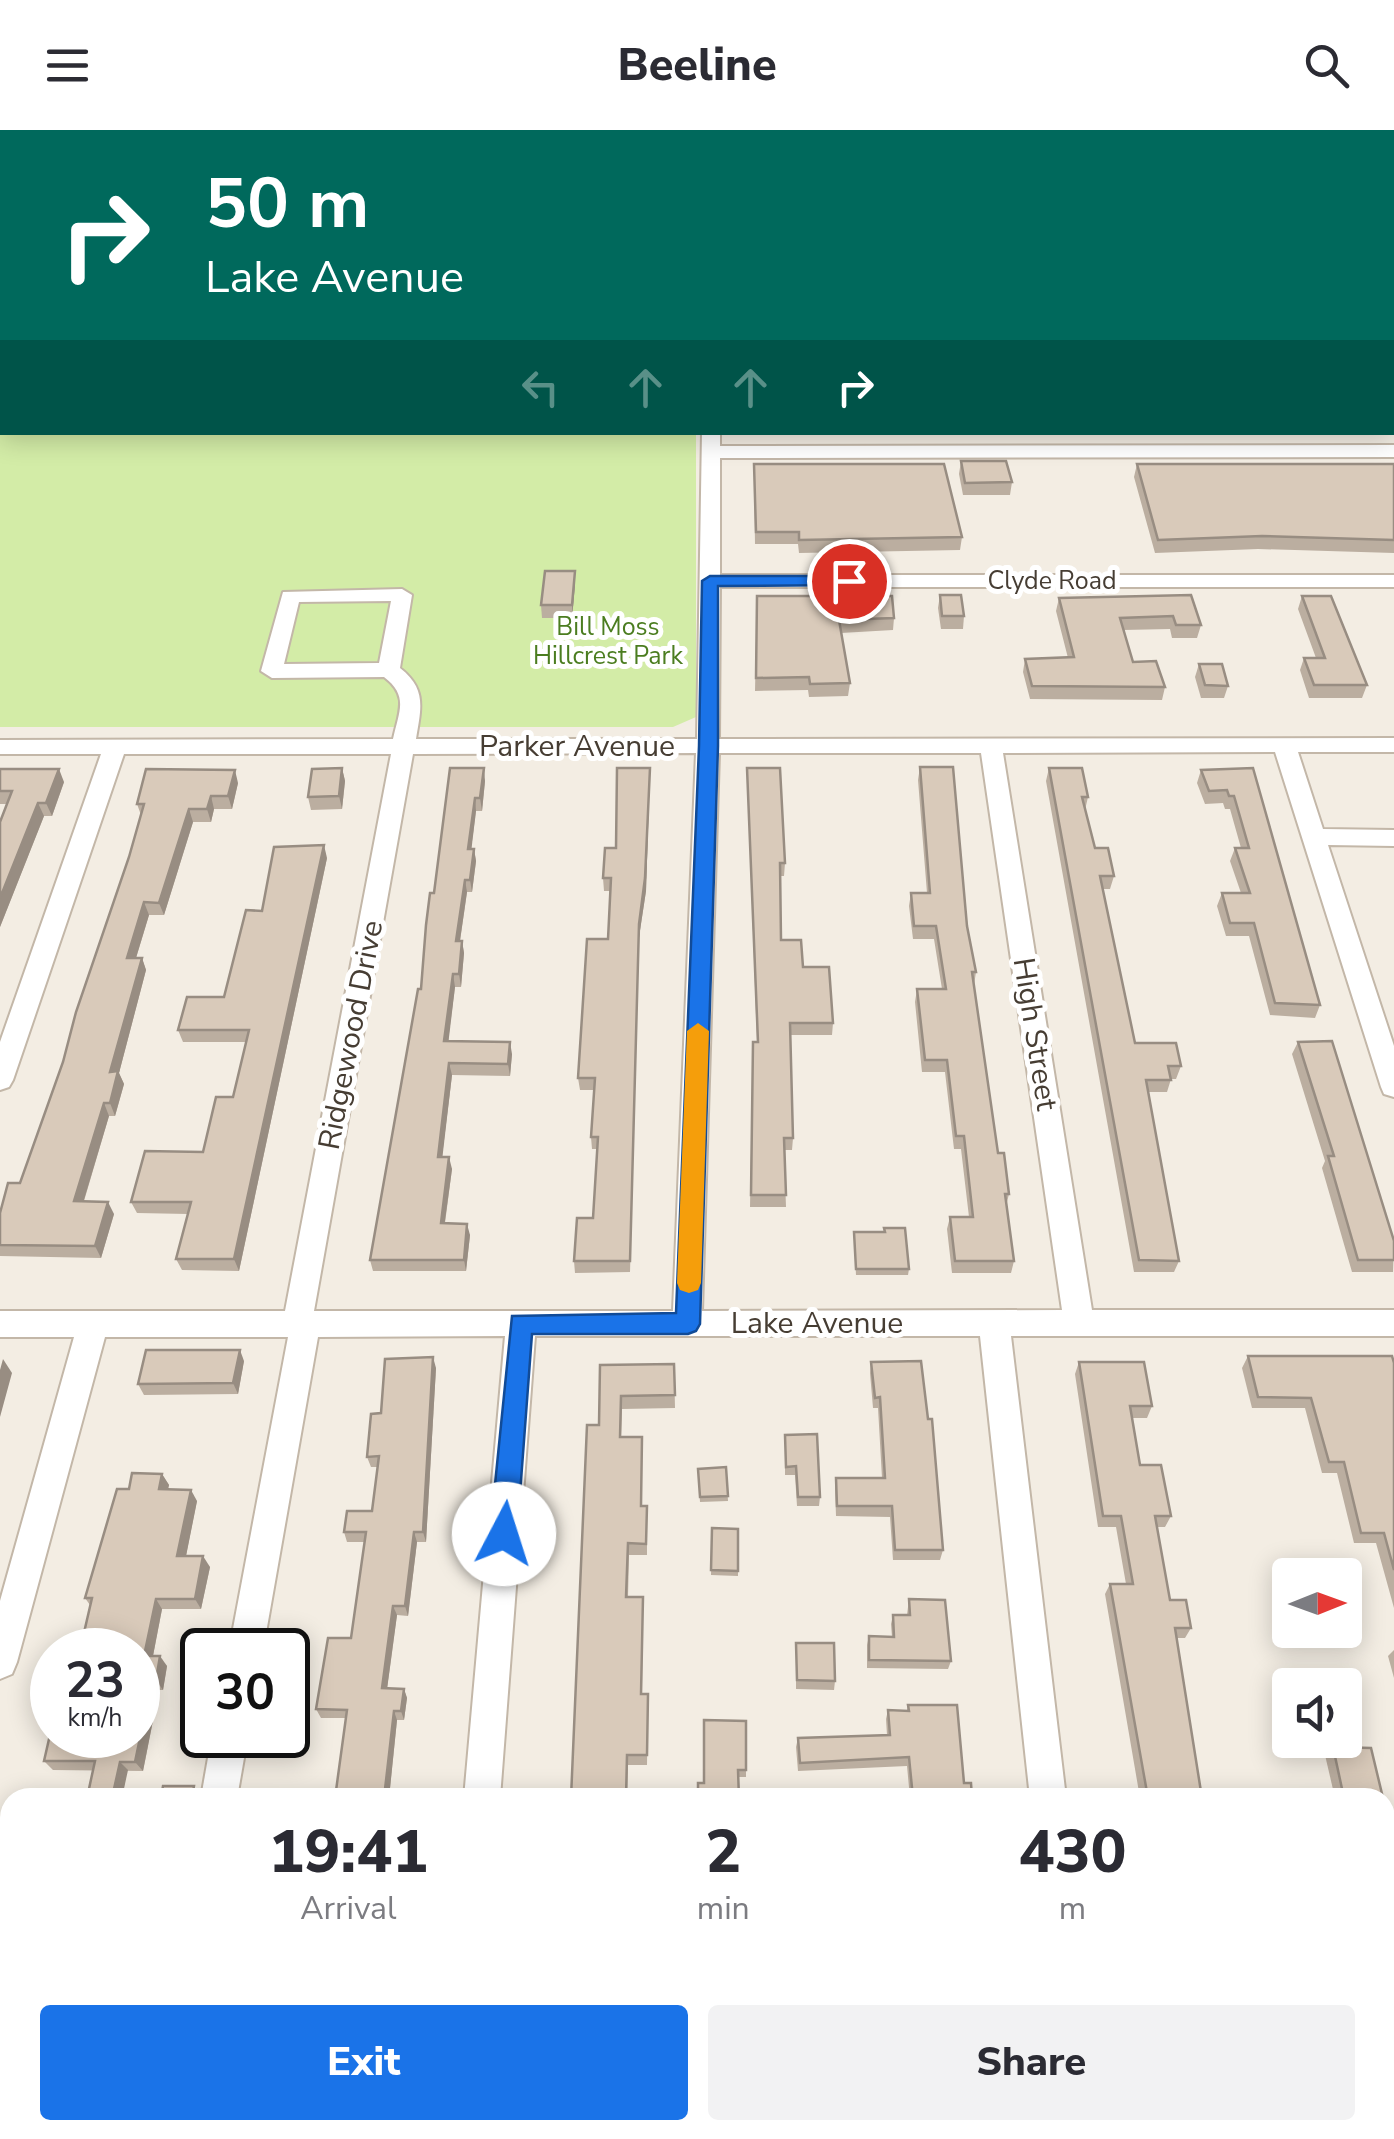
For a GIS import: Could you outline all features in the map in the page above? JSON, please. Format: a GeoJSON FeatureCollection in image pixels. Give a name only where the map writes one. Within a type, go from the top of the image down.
{"type":"FeatureCollection","features":[{"type":"Feature","properties":{"kind":"street"},"geometry":{"type":"LineString","coordinates":[[688,1324],[708,746],[711,442],[1394,452]]}},
{"type":"Feature","properties":{"kind":"street","name":"Clyde Road"},"geometry":{"type":"LineString","coordinates":[[710,581],[1394,580]]}},
{"type":"Feature","properties":{"kind":"street"},"geometry":{"type":"LineString","coordinates":[[402,594],[389,670],[272,672],[290,596],[402,594]]}},
{"type":"Feature","properties":{"kind":"street","name":"Ridgewood Drive"},"geometry":{"type":"LineString","coordinates":[[250,1628],[412,699],[407,684],[389,670]]}},
{"type":"Feature","properties":{"kind":"street"},"geometry":{"type":"LineString","coordinates":[[1284,745],[1394,1087]]}},
{"type":"Feature","properties":{"kind":"street","name":"Parker Avenue"},"geometry":{"type":"LineString","coordinates":[[0,747],[1394,745]]}},
{"type":"Feature","properties":{"kind":"street"},"geometry":{"type":"LineString","coordinates":[[0,1080],[116,746]]}},
{"type":"Feature","properties":{"kind":"street","name":"High Street"},"geometry":{"type":"LineString","coordinates":[[991,746],[1079,1323]]}},
{"type":"Feature","properties":{"kind":"street"},"geometry":{"type":"LineString","coordinates":[[1314,838],[1394,838]]}},
{"type":"Feature","properties":{"kind":"street"},"geometry":{"type":"LineString","coordinates":[[483,1788],[521,1323]]}},
{"type":"Feature","properties":{"kind":"street","name":"Lake Avenue"},"geometry":{"type":"LineString","coordinates":[[0,1324],[1394,1323]]}},
{"type":"Feature","properties":{"kind":"street"},"geometry":{"type":"LineString","coordinates":[[0,1662],[93,1324]]}},
{"type":"Feature","properties":{"kind":"street"},"geometry":{"type":"LineString","coordinates":[[994,1324],[1047,1788]]}},
{"type":"Feature","properties":{"kind":"street"},"geometry":{"type":"LineString","coordinates":[[221,1788],[226,1758]]}},
{"type":"Feature","properties":{"kind":"green space","name":"Bill Moss Hillcrest Park"},"geometry":{"type":"Polygon","coordinates":[[[0,435],[696,435],[696,717],[673,727],[0,727],[0,435]]]}},
{"type":"Feature","properties":{"kind":"building"},"geometry":{"type":"Polygon","coordinates":[[[961,461],[1006,461],[1012,482],[965,483],[961,461]]]}},
{"type":"Feature","properties":{"kind":"building"},"geometry":{"type":"Polygon","coordinates":[[[754,464],[944,464],[962,537],[799,540],[799,532],[756,532],[754,464]]]}},
{"type":"Feature","properties":{"kind":"building"},"geometry":{"type":"Polygon","coordinates":[[[1137,464],[1394,464],[1394,540],[1262,536],[1158,540],[1137,464]]]}},
{"type":"Feature","properties":{"kind":"building"},"geometry":{"type":"Polygon","coordinates":[[[545,571],[575,571],[572,605],[541,605],[545,571]]]}},
{"type":"Feature","properties":{"kind":"building"},"geometry":{"type":"Polygon","coordinates":[[[940,595],[961,595],[964,616],[942,616],[940,595]]]}},
{"type":"Feature","properties":{"kind":"building"},"geometry":{"type":"Polygon","coordinates":[[[1191,595],[1201,625],[1176,625],[1173,616],[1120,618],[1133,662],[1156,661],[1165,687],[1032,686],[1025,659],[1074,657],[1059,598],[1191,595]]]}},
{"type":"Feature","properties":{"kind":"building"},"geometry":{"type":"Polygon","coordinates":[[[757,596],[892,596],[894,618],[839,620],[850,683],[810,684],[809,677],[756,678],[757,596]]]}},
{"type":"Feature","properties":{"kind":"building"},"geometry":{"type":"Polygon","coordinates":[[[1302,596],[1331,596],[1367,685],[1314,685],[1304,658],[1325,658],[1302,596]]]}},
{"type":"Feature","properties":{"kind":"building"},"geometry":{"type":"Polygon","coordinates":[[[1199,664],[1222,664],[1228,686],[1205,685],[1199,664]]]}},
{"type":"Feature","properties":{"kind":"building"},"geometry":{"type":"Polygon","coordinates":[[[920,767],[953,767],[967,926],[976,972],[972,972],[998,1153],[1004,1153],[1014,1261],[955,1261],[950,1217],[973,1217],[964,1136],[956,1136],[947,1060],[925,1060],[917,989],[946,989],[936,926],[914,926],[911,893],[930,893],[920,767]]]}},
{"type":"Feature","properties":{"kind":"building"},"geometry":{"type":"Polygon","coordinates":[[[342,768],[339,796],[308,797],[312,769],[342,768]]]}},
{"type":"Feature","properties":{"kind":"building"},"geometry":{"type":"Polygon","coordinates":[[[450,768],[484,768],[480,798],[475,798],[468,849],[474,849],[470,880],[465,880],[456,941],[462,941],[459,974],[453,974],[444,1041],[510,1042],[508,1064],[449,1063],[438,1157],[449,1157],[441,1223],[467,1224],[464,1260],[370,1260],[421,989],[430,893],[434,893],[450,768]]]}},
{"type":"Feature","properties":{"kind":"building"},"geometry":{"type":"Polygon","coordinates":[[[617,768],[650,768],[639,924],[630,1261],[574,1261],[577,1218],[593,1218],[598,1137],[591,1137],[595,1078],[578,1078],[587,939],[608,939],[611,878],[603,878],[605,848],[616,848],[617,768]]]}},
{"type":"Feature","properties":{"kind":"building"},"geometry":{"type":"Polygon","coordinates":[[[747,768],[780,768],[785,863],[780,863],[781,940],[801,940],[803,967],[829,967],[833,1023],[790,1023],[793,1138],[784,1138],[786,1195],[751,1195],[753,1042],[758,1042],[747,768]]]}},
{"type":"Feature","properties":{"kind":"building"},"geometry":{"type":"Polygon","coordinates":[[[1049,768],[1082,768],[1088,797],[1082,797],[1095,848],[1108,848],[1114,876],[1100,876],[1135,1043],[1176,1043],[1181,1066],[1168,1066],[1171,1080],[1146,1080],[1179,1261],[1139,1260],[1049,768]]]}},
{"type":"Feature","properties":{"kind":"building"},"geometry":{"type":"Polygon","coordinates":[[[1253,768],[1320,1005],[1275,1003],[1254,923],[1230,923],[1222,893],[1250,893],[1235,848],[1249,848],[1234,796],[1229,796],[1227,790],[1209,791],[1201,770],[1253,768]]]}},
{"type":"Feature","properties":{"kind":"building"},"geometry":{"type":"Polygon","coordinates":[[[0,769],[59,769],[46,803],[38,803],[0,898],[0,822],[12,791],[0,791],[0,769]]]}},
{"type":"Feature","properties":{"kind":"building"},"geometry":{"type":"Polygon","coordinates":[[[146,769],[235,770],[228,796],[211,796],[207,809],[189,809],[159,903],[144,902],[127,958],[142,958],[110,1072],[118,1071],[110,1103],[104,1103],[74,1201],[108,1202],[95,1246],[0,1245],[0,1213],[8,1183],[20,1183],[63,1062],[129,857],[144,804],[137,804],[146,769]]]}},
{"type":"Feature","properties":{"kind":"building"},"geometry":{"type":"Polygon","coordinates":[[[324,845],[234,1259],[176,1259],[191,1202],[131,1202],[145,1151],[203,1152],[216,1097],[233,1097],[249,1030],[178,1030],[187,997],[224,997],[246,910],[262,911],[274,847],[324,845]]]}},
{"type":"Feature","properties":{"kind":"building"},"geometry":{"type":"Polygon","coordinates":[[[1332,1041],[1394,1241],[1394,1260],[1358,1260],[1328,1156],[1334,1156],[1298,1042],[1332,1041]]]}},
{"type":"Feature","properties":{"kind":"building"},"geometry":{"type":"Polygon","coordinates":[[[884,1228],[905,1228],[909,1269],[856,1269],[854,1232],[885,1232],[884,1228]]]}},
{"type":"Feature","properties":{"kind":"building"},"geometry":{"type":"Polygon","coordinates":[[[146,1350],[240,1350],[233,1383],[138,1384],[146,1350]]]}},
{"type":"Feature","properties":{"kind":"building"},"geometry":{"type":"Polygon","coordinates":[[[1248,1356],[1392,1356],[1394,1570],[1384,1533],[1361,1533],[1344,1462],[1329,1462],[1311,1398],[1258,1397],[1248,1356]]]}},
{"type":"Feature","properties":{"kind":"building"},"geometry":{"type":"Polygon","coordinates":[[[433,1357],[423,1532],[414,1532],[405,1606],[393,1606],[382,1688],[404,1689],[401,1711],[394,1711],[385,1788],[336,1788],[347,1710],[316,1709],[328,1638],[351,1638],[366,1532],[344,1532],[347,1511],[372,1511],[379,1456],[367,1457],[371,1414],[381,1413],[385,1359],[433,1357]]]}},
{"type":"Feature","properties":{"kind":"building"},"geometry":{"type":"Polygon","coordinates":[[[921,1361],[928,1419],[932,1419],[943,1550],[895,1550],[892,1506],[837,1506],[836,1478],[885,1478],[880,1397],[875,1398],[871,1362],[921,1361]]]}},
{"type":"Feature","properties":{"kind":"building"},"geometry":{"type":"Polygon","coordinates":[[[1079,1362],[1144,1362],[1152,1406],[1130,1406],[1140,1465],[1161,1465],[1171,1516],[1155,1516],[1170,1600],[1186,1600],[1191,1628],[1175,1628],[1200,1788],[1146,1788],[1110,1584],[1133,1584],[1121,1516],[1103,1516],[1079,1362]]]}},
{"type":"Feature","properties":{"kind":"building"},"geometry":{"type":"Polygon","coordinates":[[[674,1364],[675,1395],[621,1396],[620,1437],[642,1437],[641,1506],[647,1506],[646,1544],[628,1543],[626,1597],[643,1597],[641,1694],[648,1694],[647,1755],[627,1755],[626,1788],[571,1788],[587,1425],[599,1425],[600,1365],[674,1364]]]}},
{"type":"Feature","properties":{"kind":"building"},"geometry":{"type":"Polygon","coordinates":[[[817,1434],[820,1497],[798,1497],[796,1466],[786,1467],[785,1435],[817,1434]]]}},
{"type":"Feature","properties":{"kind":"building"},"geometry":{"type":"Polygon","coordinates":[[[726,1467],[728,1496],[700,1497],[698,1469],[726,1467]]]}},
{"type":"Feature","properties":{"kind":"building"},"geometry":{"type":"Polygon","coordinates":[[[132,1473],[162,1474],[159,1489],[191,1490],[177,1556],[203,1556],[195,1599],[156,1599],[150,1628],[85,1628],[92,1598],[85,1598],[117,1489],[129,1489],[132,1473]]]}},
{"type":"Feature","properties":{"kind":"building"},"geometry":{"type":"Polygon","coordinates":[[[712,1528],[738,1529],[738,1571],[711,1570],[712,1528]]]}},
{"type":"Feature","properties":{"kind":"building"},"geometry":{"type":"Polygon","coordinates":[[[909,1599],[945,1600],[951,1661],[869,1660],[869,1636],[894,1637],[893,1615],[910,1615],[909,1599]]]}},
{"type":"Feature","properties":{"kind":"building"},"geometry":{"type":"Polygon","coordinates":[[[796,1643],[834,1643],[835,1681],[797,1680],[796,1643]]]}},
{"type":"Feature","properties":{"kind":"building"},"geometry":{"type":"Polygon","coordinates":[[[908,1705],[957,1705],[964,1783],[971,1783],[971,1788],[912,1788],[909,1757],[800,1763],[798,1738],[890,1735],[888,1710],[909,1711],[908,1705]]]}},
{"type":"Feature","properties":{"kind":"building"},"geometry":{"type":"Polygon","coordinates":[[[704,1720],[746,1721],[746,1770],[738,1770],[739,1788],[698,1788],[698,1783],[704,1783],[704,1720]]]}},
{"type":"Feature","properties":{"kind":"building"},"geometry":{"type":"Polygon","coordinates":[[[1362,1748],[1371,1748],[1381,1788],[1342,1788],[1335,1758],[1362,1758],[1362,1748]]]}},
{"type":"Feature","properties":{"kind":"building"},"geometry":{"type":"Polygon","coordinates":[[[136,1758],[135,1762],[120,1762],[114,1788],[89,1788],[95,1761],[44,1761],[136,1758]]]}},
{"type":"Feature","properties":{"kind":"slow traffic"},"geometry":{"type":"LineString","coordinates":[[689,1283],[698,1031]]}},
{"type":"Feature","properties":{"kind":"route"},"geometry":{"type":"LineString","coordinates":[[504,1534],[521,1323],[688,1324],[710,581],[849,581]]}}]}
